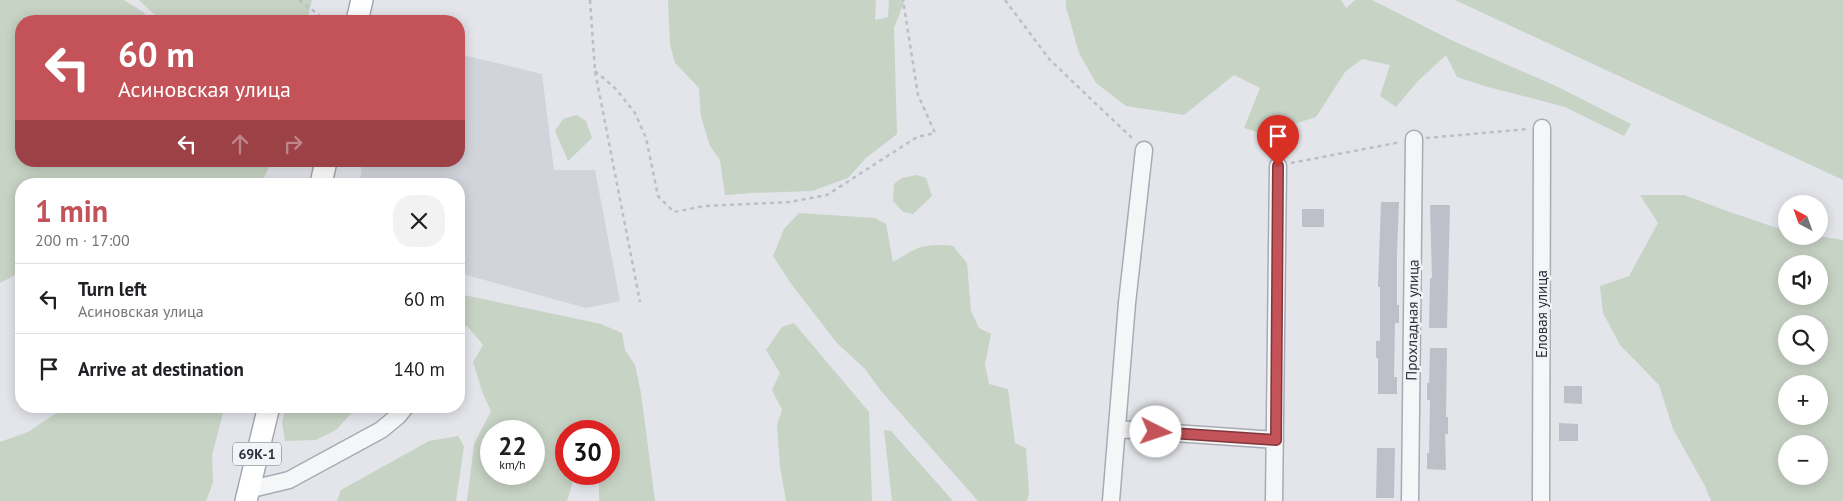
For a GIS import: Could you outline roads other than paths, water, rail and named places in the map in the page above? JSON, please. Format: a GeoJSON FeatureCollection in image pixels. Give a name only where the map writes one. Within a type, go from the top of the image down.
{"type":"FeatureCollection","features":[{"type":"Feature","properties":{"kind":"main road"},"geometry":{"type":"LineString","coordinates":[[358,15],[362,0]]}},
{"type":"Feature","properties":{"kind":"main road","name":"69К-1"},"geometry":{"type":"LineString","coordinates":[[247,496],[267,413]]}},
{"type":"Feature","properties":{"kind":"street","name":"Еловая улица"},"geometry":{"type":"LineString","coordinates":[[1541,501],[1542,128]]}},
{"type":"Feature","properties":{"kind":"street","name":"Прохладная улица"},"geometry":{"type":"LineString","coordinates":[[1410,501],[1414,139]]}},
{"type":"Feature","properties":{"kind":"street"},"geometry":{"type":"LineString","coordinates":[[1111,501],[1127,303],[1144,150]]}},
{"type":"Feature","properties":{"kind":"street"},"geometry":{"type":"LineString","coordinates":[[1274,501],[1278,166]]}},
{"type":"Feature","properties":{"kind":"street"},"geometry":{"type":"LineString","coordinates":[[247,496],[290,480],[381,430],[400,413]]}},
{"type":"Feature","properties":{"kind":"street"},"geometry":{"type":"LineString","coordinates":[[1117,429],[1276,440]]}}]}
